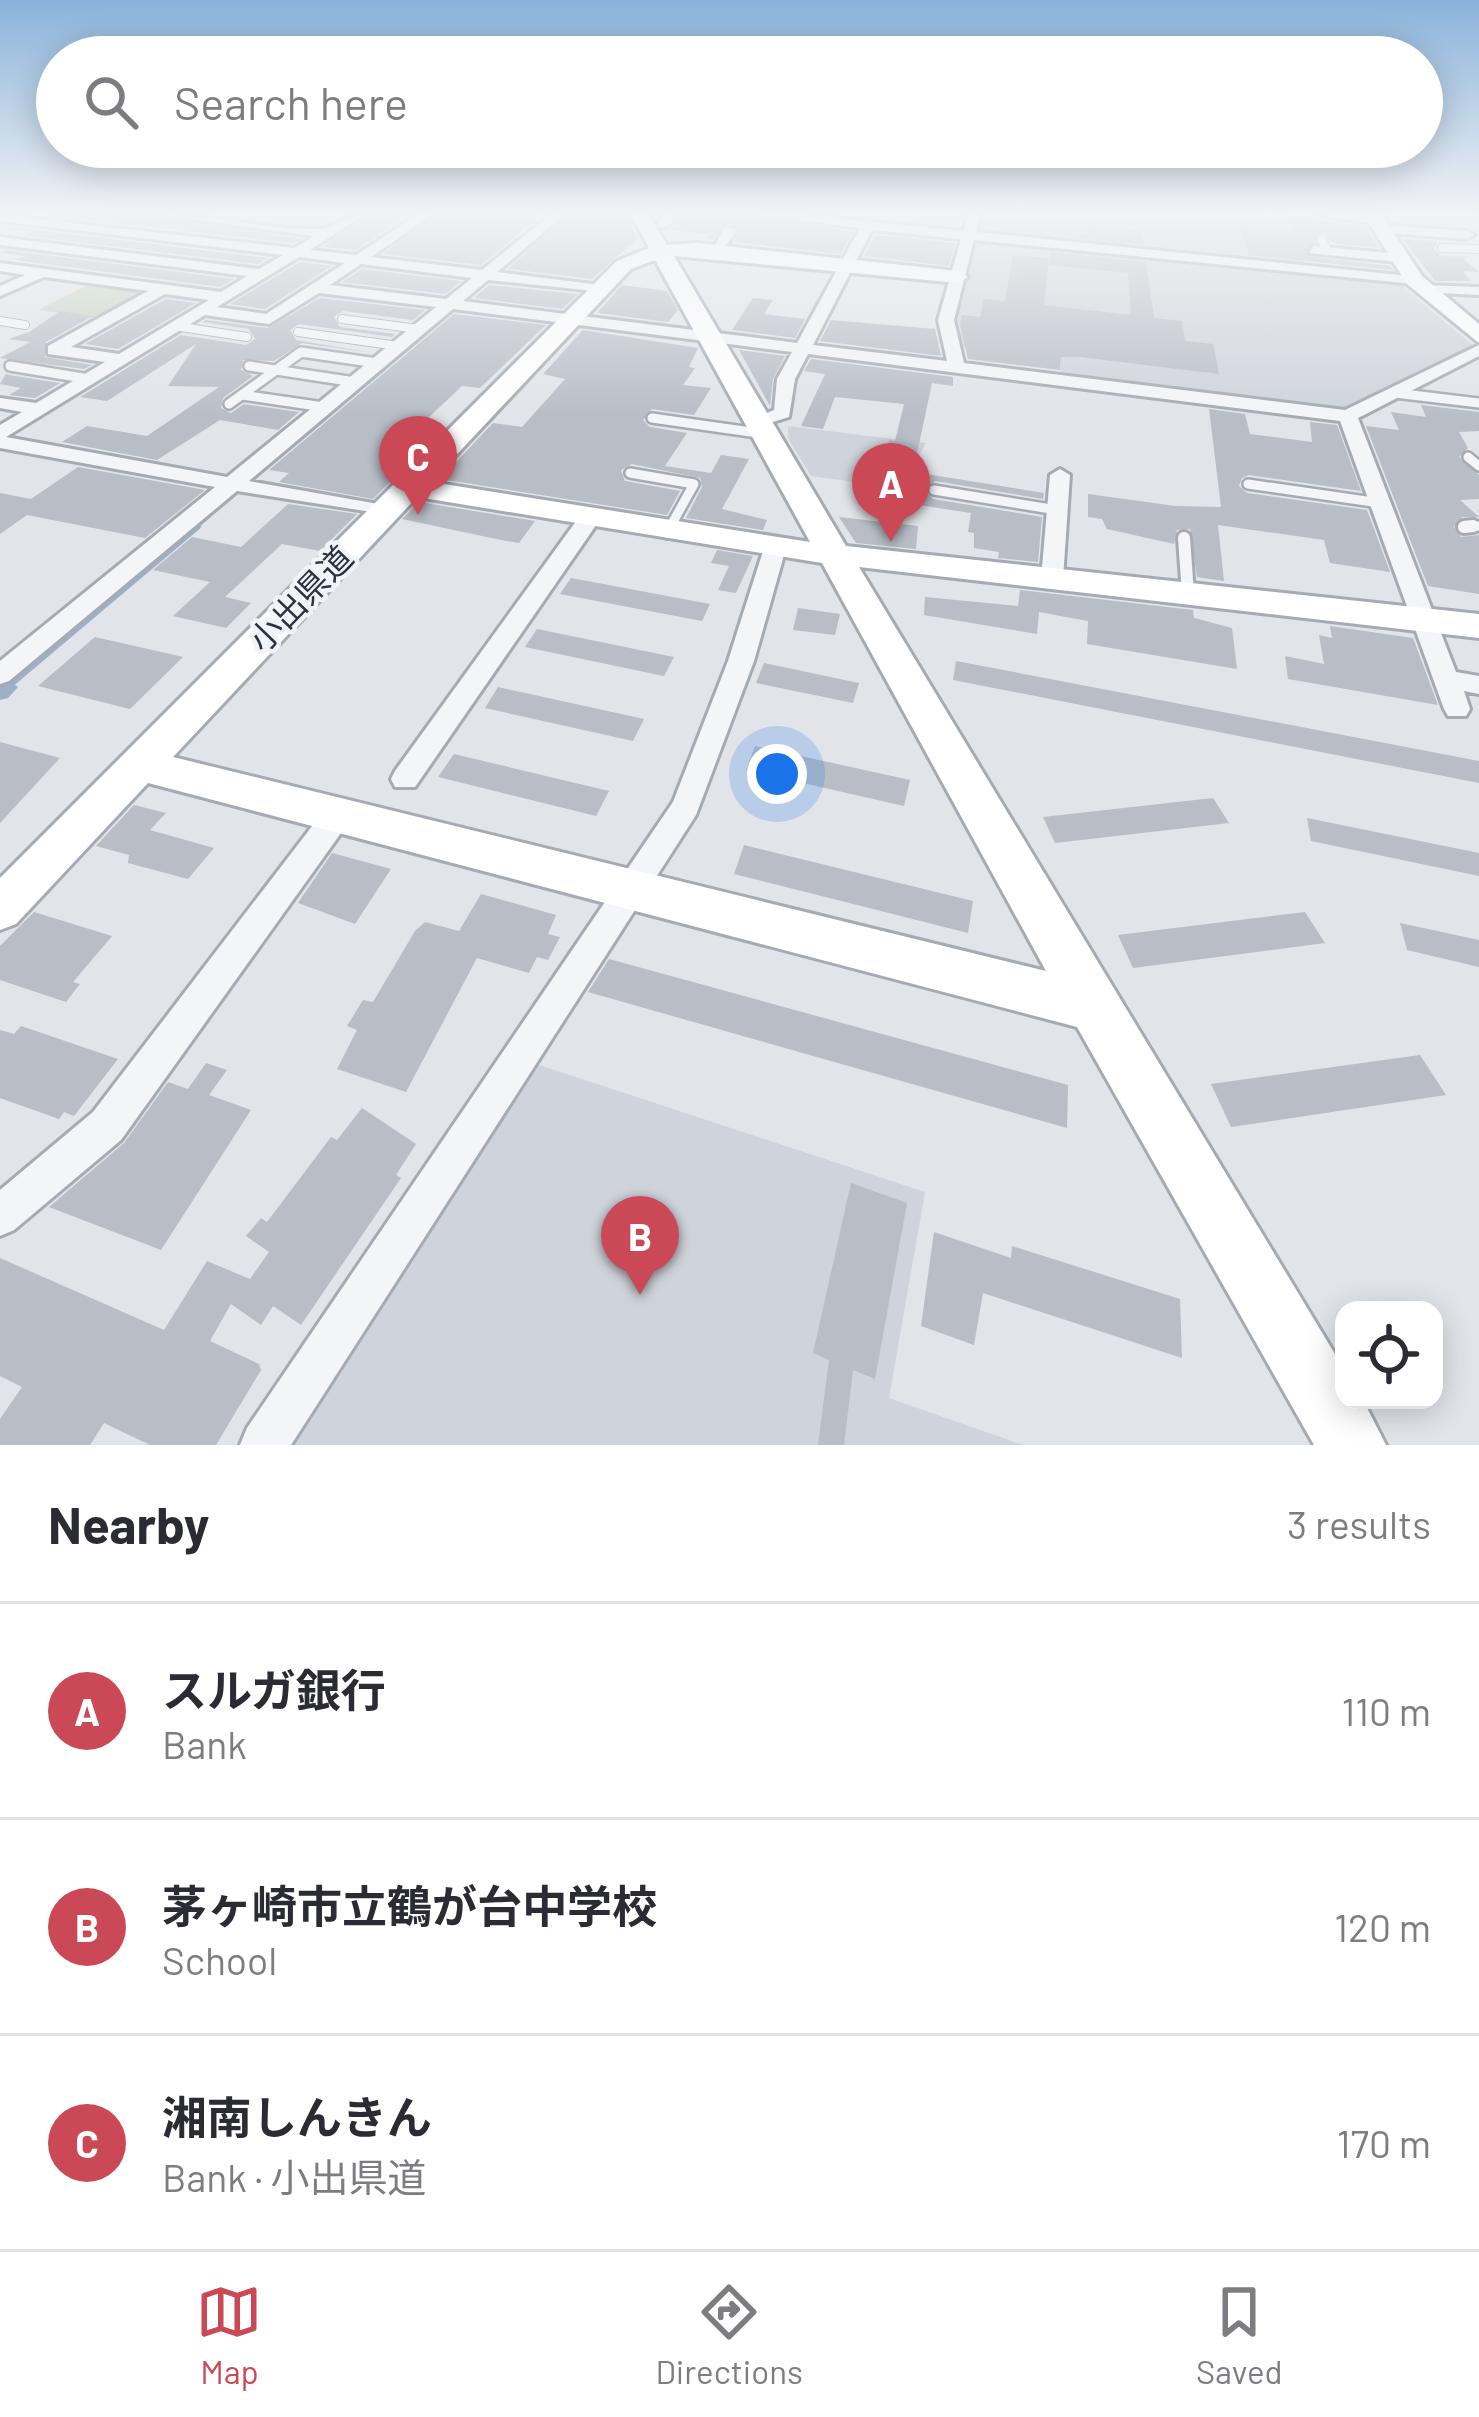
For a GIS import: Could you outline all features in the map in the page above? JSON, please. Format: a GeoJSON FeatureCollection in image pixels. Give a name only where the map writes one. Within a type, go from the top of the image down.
{"type":"FeatureCollection","features":[{"type":"Feature","properties":{"kind":"street"},"geometry":{"type":"LineString","coordinates":[[113,282],[224,297]]}},
{"type":"Feature","properties":{"kind":"street"},"geometry":{"type":"LineString","coordinates":[[0,437],[248,282]]}},
{"type":"Feature","properties":{"kind":"street"},"geometry":{"type":"LineString","coordinates":[[202,310],[269,319],[325,282]]}},
{"type":"Feature","properties":{"kind":"street"},"geometry":{"type":"LineString","coordinates":[[0,675],[237,485],[418,329],[482,282]]}},
{"type":"Feature","properties":{"kind":"street"},"geometry":{"type":"LineString","coordinates":[[544,282],[600,289]]}},
{"type":"Feature","properties":{"kind":"street","name":"小出県道"},"geometry":{"type":"LineString","coordinates":[[0,909],[607,282]]}},
{"type":"Feature","properties":{"kind":"street"},"geometry":{"type":"LineString","coordinates":[[686,282],[710,338],[1093,1007],[1352,1445]]}},
{"type":"Feature","properties":{"kind":"street"},"geometry":{"type":"LineString","coordinates":[[761,427],[783,413],[786,379],[838,282]]}},
{"type":"Feature","properties":{"kind":"street"},"geometry":{"type":"LineString","coordinates":[[956,282],[946,320],[957,368]]}},
{"type":"Feature","properties":{"kind":"street"},"geometry":{"type":"LineString","coordinates":[[1401,282],[1479,291]]}},
{"type":"Feature","properties":{"kind":"street"},"geometry":{"type":"LineString","coordinates":[[1418,284],[1479,336]]}},
{"type":"Feature","properties":{"kind":"street"},"geometry":{"type":"LineString","coordinates":[[317,288],[1348,416],[1479,350]]}},
{"type":"Feature","properties":{"kind":"street"},"geometry":{"type":"LineString","coordinates":[[121,359],[55,350],[163,289]]}},
{"type":"Feature","properties":{"kind":"street"},"geometry":{"type":"LineString","coordinates":[[0,403],[39,409]]}},
{"type":"Feature","properties":{"kind":"street"},"geometry":{"type":"LineString","coordinates":[[1348,416],[1457,709]]}},
{"type":"Feature","properties":{"kind":"street"},"geometry":{"type":"LineString","coordinates":[[0,437],[237,485],[590,518],[838,556],[1479,626]]}},
{"type":"Feature","properties":{"kind":"street"},"geometry":{"type":"LineString","coordinates":[[1052,579],[1060,475]]}},
{"type":"Feature","properties":{"kind":"street"},"geometry":{"type":"LineString","coordinates":[[405,779],[590,518]]}},
{"type":"Feature","properties":{"kind":"street"},"geometry":{"type":"LineString","coordinates":[[264,1445],[686,807],[741,661],[775,548]]}},
{"type":"Feature","properties":{"kind":"street"},"geometry":{"type":"LineString","coordinates":[[1446,679],[1479,685]]}},
{"type":"Feature","properties":{"kind":"street"},"geometry":{"type":"LineString","coordinates":[[139,765],[1093,1007]]}},
{"type":"Feature","properties":{"kind":"street"},"geometry":{"type":"LineString","coordinates":[[0,1216],[107,1126],[336,817]]}},
{"type":"Feature","properties":{"kind":"lane"},"geometry":{"type":"LineString","coordinates":[[342,319],[418,329]]}},
{"type":"Feature","properties":{"kind":"lane"},"geometry":{"type":"LineString","coordinates":[[0,321],[25,325]]}},
{"type":"Feature","properties":{"kind":"lane"},"geometry":{"type":"LineString","coordinates":[[175,326],[247,337]]}},
{"type":"Feature","properties":{"kind":"lane"},"geometry":{"type":"LineString","coordinates":[[298,332],[398,346]]}},
{"type":"Feature","properties":{"kind":"lane"},"geometry":{"type":"LineString","coordinates":[[230,404],[301,352],[377,363]]}},
{"type":"Feature","properties":{"kind":"lane"},"geometry":{"type":"LineString","coordinates":[[10,366],[89,379]]}},
{"type":"Feature","properties":{"kind":"lane"},"geometry":{"type":"LineString","coordinates":[[249,366],[355,382]]}},
{"type":"Feature","properties":{"kind":"lane"},"geometry":{"type":"LineString","coordinates":[[1395,393],[1479,403]]}},
{"type":"Feature","properties":{"kind":"lane"},"geometry":{"type":"LineString","coordinates":[[242,395],[324,407]]}},
{"type":"Feature","properties":{"kind":"lane"},"geometry":{"type":"LineString","coordinates":[[652,418],[761,427]]}},
{"type":"Feature","properties":{"kind":"lane"},"geometry":{"type":"LineString","coordinates":[[1468,457],[1479,466]]}},
{"type":"Feature","properties":{"kind":"lane"},"geometry":{"type":"LineString","coordinates":[[630,473],[694,484],[668,532]]}},
{"type":"Feature","properties":{"kind":"lane"},"geometry":{"type":"LineString","coordinates":[[1248,484],[1380,502]]}},
{"type":"Feature","properties":{"kind":"lane"},"geometry":{"type":"LineString","coordinates":[[934,490],[1057,509]]}},
{"type":"Feature","properties":{"kind":"lane"},"geometry":{"type":"LineString","coordinates":[[1464,527],[1479,526]]}},
{"type":"Feature","properties":{"kind":"lane"},"geometry":{"type":"LineString","coordinates":[[1184,538],[1188,594]]}},
{"type":"Feature","properties":{"kind":"shaded area"},"geometry":{"type":"Polygon","coordinates":[[[964,282],[1398,282],[1473,345],[1346,409],[1060,377],[1061,361],[960,347],[955,319],[964,282]]]}},
{"type":"Feature","properties":{"kind":"shaded area"},"geometry":{"type":"Polygon","coordinates":[[[788,426],[926,443],[900,488],[811,476],[788,438],[788,426]]]}},
{"type":"Feature","properties":{"kind":"shaded area"},"geometry":{"type":"Polygon","coordinates":[[[524,1060],[925,1192],[889,1398],[1023,1445],[276,1445],[524,1060]]]}},
{"type":"Feature","properties":{"kind":"green space"},"geometry":{"type":"Polygon","coordinates":[[[87,285],[150,293],[103,319],[38,310],[87,285]]]}},
{"type":"Feature","properties":{"kind":"building"},"geometry":{"type":"Polygon","coordinates":[[[185,282],[228,282],[220,287],[185,282]]]}},
{"type":"Feature","properties":{"kind":"building"},"geometry":{"type":"Polygon","coordinates":[[[266,282],[306,282],[265,309],[230,304],[266,282]]]}},
{"type":"Feature","properties":{"kind":"building"},"geometry":{"type":"Polygon","coordinates":[[[346,282],[459,282],[445,294],[346,282]]]}},
{"type":"Feature","properties":{"kind":"building"},"geometry":{"type":"Polygon","coordinates":[[[1008,282],[1046,282],[1044,305],[1131,315],[1129,282],[1149,282],[1154,318],[1182,321],[1185,341],[1213,344],[1219,374],[1080,357],[1061,357],[1060,370],[968,359],[960,325],[962,315],[980,317],[984,299],[1005,301],[1008,282]]]}},
{"type":"Feature","properties":{"kind":"building"},"geometry":{"type":"Polygon","coordinates":[[[489,285],[578,294],[562,309],[474,298],[489,285]]]}},
{"type":"Feature","properties":{"kind":"building"},"geometry":{"type":"Polygon","coordinates":[[[622,285],[667,291],[678,310],[668,322],[597,313],[622,285]]]}},
{"type":"Feature","properties":{"kind":"building"},"geometry":{"type":"Polygon","coordinates":[[[320,298],[425,310],[413,320],[343,311],[334,317],[340,327],[395,334],[392,337],[299,324],[290,330],[296,340],[372,353],[302,343],[274,361],[243,360],[241,370],[253,376],[223,398],[221,408],[231,413],[244,404],[299,412],[278,430],[220,420],[157,460],[62,442],[87,426],[147,436],[219,387],[168,386],[196,344],[107,401],[80,397],[181,335],[246,345],[255,339],[249,329],[202,322],[268,328],[320,298]]]}},
{"type":"Feature","properties":{"kind":"building"},"geometry":{"type":"Polygon","coordinates":[[[753,298],[773,300],[764,314],[805,319],[795,338],[732,330],[753,298]]]}},
{"type":"Feature","properties":{"kind":"building"},"geometry":{"type":"Polygon","coordinates":[[[166,299],[196,303],[118,349],[85,344],[166,299]]]}},
{"type":"Feature","properties":{"kind":"building"},"geometry":{"type":"Polygon","coordinates":[[[60,311],[93,316],[46,342],[45,357],[92,365],[84,369],[0,358],[30,342],[8,339],[29,332],[60,311]]]}},
{"type":"Feature","properties":{"kind":"building"},"geometry":{"type":"Polygon","coordinates":[[[454,314],[546,325],[480,388],[462,386],[410,435],[433,439],[373,499],[279,482],[289,473],[269,470],[454,314]]]}},
{"type":"Feature","properties":{"kind":"building"},"geometry":{"type":"Polygon","coordinates":[[[831,320],[935,329],[941,356],[820,341],[831,320]]]}},
{"type":"Feature","properties":{"kind":"building"},"geometry":{"type":"Polygon","coordinates":[[[583,330],[698,348],[689,367],[695,368],[683,385],[711,388],[694,415],[652,409],[643,420],[650,427],[687,433],[665,466],[711,473],[721,455],[749,459],[722,509],[767,520],[763,530],[686,518],[702,487],[700,478],[632,464],[621,470],[625,481],[680,491],[667,515],[440,479],[493,423],[522,427],[565,379],[543,374],[583,330]]]}},
{"type":"Feature","properties":{"kind":"building"},"geometry":{"type":"Polygon","coordinates":[[[739,350],[785,356],[773,379],[770,406],[739,350]]]}},
{"type":"Feature","properties":{"kind":"building"},"geometry":{"type":"Polygon","coordinates":[[[811,359],[953,377],[953,386],[932,383],[914,468],[883,464],[889,440],[895,441],[904,404],[835,397],[823,429],[801,426],[825,374],[804,371],[811,359]]]}},
{"type":"Feature","properties":{"kind":"building"},"geometry":{"type":"Polygon","coordinates":[[[6,374],[60,383],[35,398],[9,395],[21,388],[0,384],[6,374]]]}},
{"type":"Feature","properties":{"kind":"building"},"geometry":{"type":"Polygon","coordinates":[[[1421,405],[1479,412],[1479,431],[1459,432],[1468,448],[1459,457],[1479,475],[1479,499],[1460,500],[1479,517],[1462,517],[1454,527],[1461,537],[1479,535],[1479,594],[1428,586],[1366,426],[1399,430],[1391,412],[1426,417],[1421,405]]]}},
{"type":"Feature","properties":{"kind":"building"},"geometry":{"type":"Polygon","coordinates":[[[1209,409],[1245,414],[1250,434],[1312,442],[1310,422],[1337,425],[1361,491],[1249,475],[1239,486],[1247,493],[1367,510],[1390,572],[1330,563],[1324,540],[1218,525],[1224,581],[1197,577],[1190,529],[1177,530],[1174,544],[1107,529],[1102,519],[1088,517],[1088,494],[1221,507],[1209,409]]]}},
{"type":"Feature","properties":{"kind":"building"},"geometry":{"type":"Polygon","coordinates":[[[78,467],[205,490],[145,538],[27,515],[0,534],[0,493],[31,499],[78,467]]]}},
{"type":"Feature","properties":{"kind":"building"},"geometry":{"type":"Polygon","coordinates":[[[920,473],[1044,493],[1043,499],[935,481],[925,490],[933,499],[1042,517],[1038,562],[998,558],[999,552],[974,548],[974,533],[968,532],[971,513],[912,504],[920,473]]]}},
{"type":"Feature","properties":{"kind":"building"},"geometry":{"type":"Polygon","coordinates":[[[419,502],[535,521],[519,543],[402,519],[419,502]]]}},
{"type":"Feature","properties":{"kind":"building"},"geometry":{"type":"Polygon","coordinates":[[[288,504],[357,514],[320,551],[282,544],[225,597],[251,603],[226,628],[173,616],[210,582],[153,570],[192,537],[241,547],[288,504]]]}},
{"type":"Feature","properties":{"kind":"building"},"geometry":{"type":"Polygon","coordinates":[[[839,517],[918,526],[916,549],[856,543],[839,517]]]}},
{"type":"Feature","properties":{"kind":"building"},"geometry":{"type":"Polygon","coordinates":[[[717,550],[753,556],[736,593],[718,590],[729,566],[711,563],[717,550]]]}},
{"type":"Feature","properties":{"kind":"building"},"geometry":{"type":"Polygon","coordinates":[[[571,578],[710,604],[702,621],[560,594],[571,578]]]}},
{"type":"Feature","properties":{"kind":"building"},"geometry":{"type":"Polygon","coordinates":[[[1020,590],[1193,610],[1194,618],[1232,628],[1237,669],[1087,644],[1088,621],[1039,612],[1037,634],[924,615],[925,597],[1018,606],[1020,590]]]}},
{"type":"Feature","properties":{"kind":"building"},"geometry":{"type":"Polygon","coordinates":[[[798,608],[840,614],[835,635],[793,630],[798,608]]]}},
{"type":"Feature","properties":{"kind":"building"},"geometry":{"type":"Polygon","coordinates":[[[1330,626],[1413,638],[1438,705],[1288,679],[1285,656],[1324,664],[1319,635],[1332,638],[1330,626]]]}},
{"type":"Feature","properties":{"kind":"building"},"geometry":{"type":"Polygon","coordinates":[[[537,629],[674,657],[664,676],[525,647],[537,629]]]}},
{"type":"Feature","properties":{"kind":"building"},"geometry":{"type":"Polygon","coordinates":[[[95,637],[183,657],[130,709],[38,686],[95,637]]]}},
{"type":"Feature","properties":{"kind":"building"},"geometry":{"type":"Polygon","coordinates":[[[956,661],[1479,761],[1479,783],[953,680],[956,661]]]}},
{"type":"Feature","properties":{"kind":"building"},"geometry":{"type":"Polygon","coordinates":[[[764,663],[859,683],[853,703],[756,683],[764,663]]]}},
{"type":"Feature","properties":{"kind":"building"},"geometry":{"type":"Polygon","coordinates":[[[498,687],[644,719],[633,741],[485,708],[498,687]]]}},
{"type":"Feature","properties":{"kind":"building"},"geometry":{"type":"Polygon","coordinates":[[[0,742],[60,758],[0,823],[0,742]]]}},
{"type":"Feature","properties":{"kind":"building"},"geometry":{"type":"Polygon","coordinates":[[[755,746],[910,780],[904,806],[746,770],[755,746]]]}},
{"type":"Feature","properties":{"kind":"building"},"geometry":{"type":"Polygon","coordinates":[[[454,754],[609,791],[596,816],[438,777],[454,754]]]}},
{"type":"Feature","properties":{"kind":"building"},"geometry":{"type":"Polygon","coordinates":[[[1213,798],[1229,823],[1055,843],[1043,817],[1213,798]]]}},
{"type":"Feature","properties":{"kind":"building"},"geometry":{"type":"Polygon","coordinates":[[[134,805],[166,813],[150,830],[214,848],[188,879],[128,863],[129,855],[96,846],[134,805]]]}},
{"type":"Feature","properties":{"kind":"building"},"geometry":{"type":"Polygon","coordinates":[[[1307,818],[1479,853],[1479,876],[1311,841],[1307,818]]]}},
{"type":"Feature","properties":{"kind":"building"},"geometry":{"type":"Polygon","coordinates":[[[744,845],[973,901],[968,933],[734,874],[744,845]]]}},
{"type":"Feature","properties":{"kind":"building"},"geometry":{"type":"Polygon","coordinates":[[[332,853],[391,869],[355,924],[298,903],[332,853]]]}},
{"type":"Feature","properties":{"kind":"building"},"geometry":{"type":"Polygon","coordinates":[[[481,894],[556,915],[548,934],[560,937],[548,960],[537,957],[529,973],[477,958],[406,1092],[337,1069],[357,1030],[347,1026],[363,1000],[373,1002],[415,931],[425,922],[459,931],[481,894]]]}},
{"type":"Feature","properties":{"kind":"building"},"geometry":{"type":"Polygon","coordinates":[[[34,912],[112,936],[73,982],[80,984],[66,1002],[0,980],[0,946],[34,912]]]}},
{"type":"Feature","properties":{"kind":"building"},"geometry":{"type":"Polygon","coordinates":[[[1305,912],[1325,943],[1133,968],[1118,935],[1305,912]]]}},
{"type":"Feature","properties":{"kind":"building"},"geometry":{"type":"Polygon","coordinates":[[[1400,923],[1479,940],[1479,967],[1407,950],[1400,923]]]}},
{"type":"Feature","properties":{"kind":"building"},"geometry":{"type":"Polygon","coordinates":[[[609,959],[1068,1085],[1067,1128],[588,992],[609,959]]]}},
{"type":"Feature","properties":{"kind":"building"},"geometry":{"type":"Polygon","coordinates":[[[21,1026],[118,1059],[74,1116],[64,1112],[59,1119],[0,1098],[0,1030],[14,1034],[21,1026]]]}},
{"type":"Feature","properties":{"kind":"building"},"geometry":{"type":"Polygon","coordinates":[[[1420,1055],[1446,1095],[1231,1127],[1211,1084],[1420,1055]]]}},
{"type":"Feature","properties":{"kind":"building"},"geometry":{"type":"Polygon","coordinates":[[[206,1063],[227,1070],[209,1095],[251,1110],[161,1250],[49,1207],[124,1143],[168,1082],[188,1089],[206,1063]]]}},
{"type":"Feature","properties":{"kind":"building"},"geometry":{"type":"Polygon","coordinates":[[[362,1108],[416,1144],[396,1175],[401,1178],[301,1325],[273,1306],[261,1325],[231,1304],[210,1341],[259,1364],[261,1370],[216,1445],[150,1445],[104,1423],[90,1445],[0,1445],[0,1419],[22,1387],[0,1376],[0,1258],[164,1330],[207,1261],[250,1279],[269,1252],[246,1236],[261,1218],[267,1222],[331,1137],[337,1140],[362,1108]]]}},
{"type":"Feature","properties":{"kind":"building"},"geometry":{"type":"Polygon","coordinates":[[[851,1183],[907,1203],[875,1379],[853,1370],[844,1445],[818,1445],[829,1360],[813,1353],[851,1183]]]}},
{"type":"Feature","properties":{"kind":"building"},"geometry":{"type":"Polygon","coordinates":[[[934,1232],[1011,1258],[1012,1246],[1180,1299],[1182,1358],[983,1293],[974,1345],[921,1326],[934,1232]]]}},
{"type":"Feature","properties":{"kind":"waterway"},"geometry":{"type":"LineString","coordinates":[[193,529],[486,282]]}},
{"type":"Feature","properties":{"kind":"waterway"},"geometry":{"type":"LineString","coordinates":[[6,687],[197,526]]}},
{"type":"Feature","properties":{"kind":"waterway"},"geometry":{"type":"LineString","coordinates":[[0,692],[6,687]]}},
{"type":"Feature","properties":{"kind":"place","name":"湘南しんきん"},"geometry":{"type":"Point","coordinates":[418,515]}},
{"type":"Feature","properties":{"kind":"place","name":"スルガ銀行"},"geometry":{"type":"Point","coordinates":[891,542]}},
{"type":"Feature","properties":{"kind":"place","name":"茅ヶ崎市立鶴が台中学校"},"geometry":{"type":"Point","coordinates":[640,1295]}}]}
